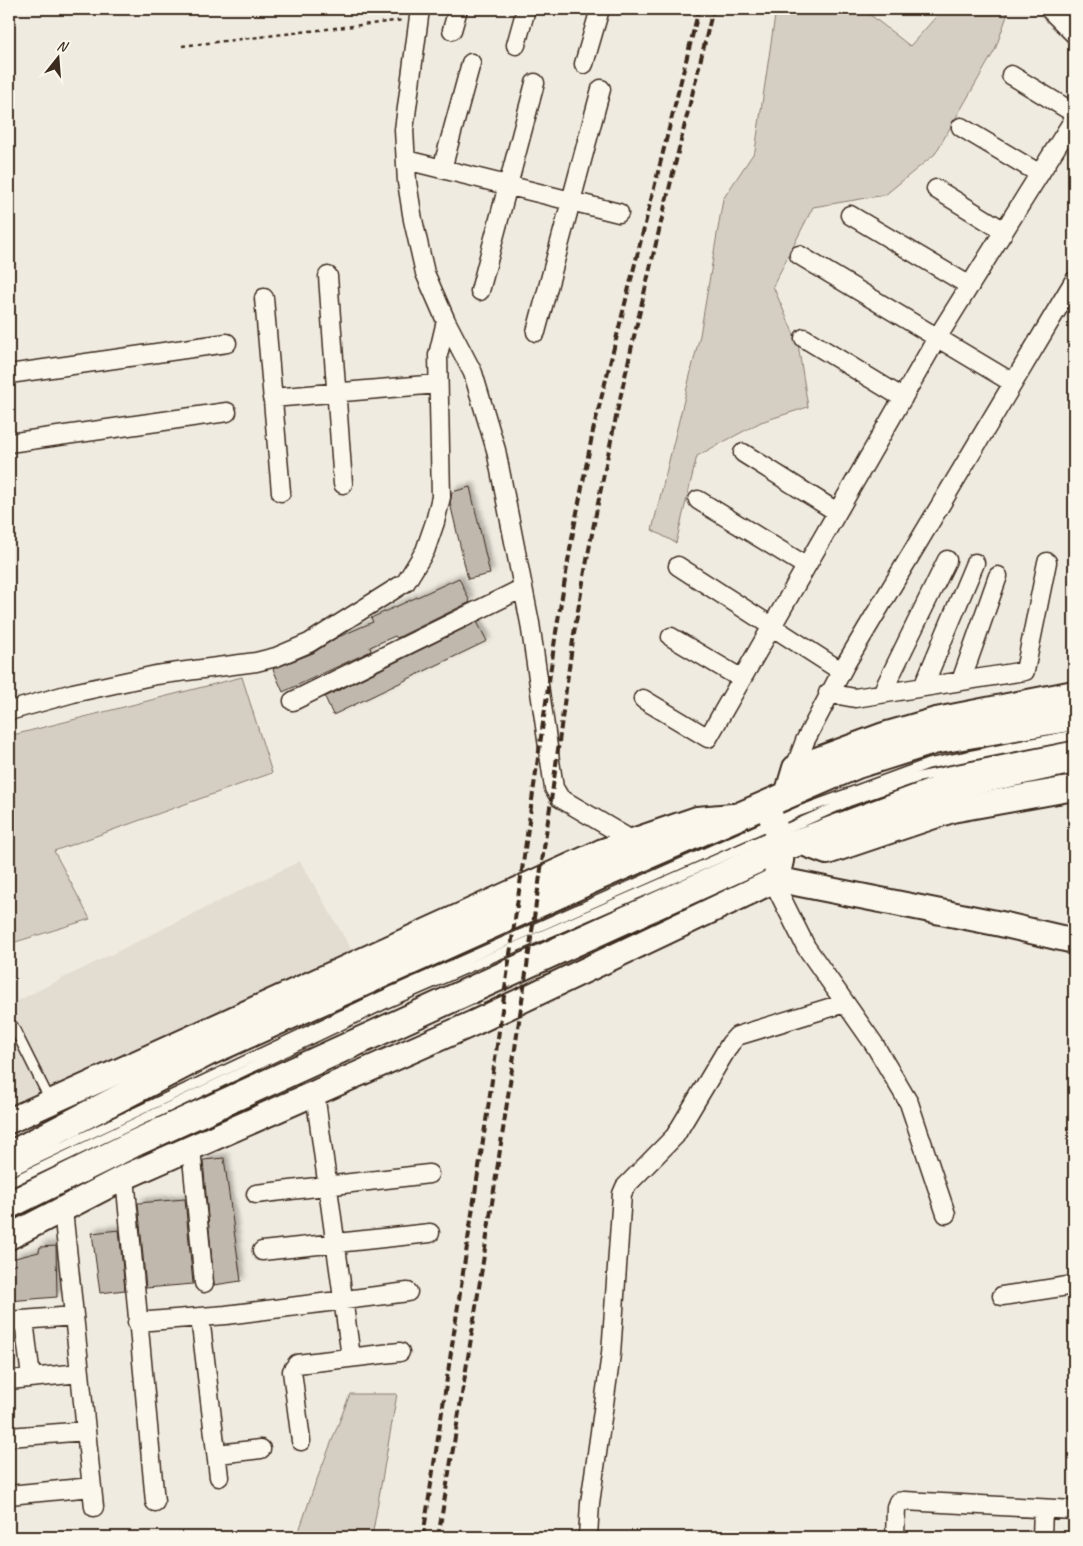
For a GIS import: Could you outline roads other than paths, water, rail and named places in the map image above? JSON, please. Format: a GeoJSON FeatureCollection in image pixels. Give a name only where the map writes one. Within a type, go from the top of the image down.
{"type":"FeatureCollection","features":[{"type":"Feature","properties":{"kind":"main road"},"geometry":{"type":"LineString","coordinates":[[9,1205],[781,824],[857,766],[933,741],[1074,717]]}},
{"type":"Feature","properties":{"kind":"main road"},"geometry":{"type":"LineString","coordinates":[[9,1155],[207,1053],[589,881],[742,815],[781,824],[1074,760]]}},
{"type":"Feature","properties":{"kind":"street"},"geometry":{"type":"LineString","coordinates":[[452,30],[458,9]]}},
{"type":"Feature","properties":{"kind":"street"},"geometry":{"type":"LineString","coordinates":[[516,45],[526,9]]}},
{"type":"Feature","properties":{"kind":"street"},"geometry":{"type":"LineString","coordinates":[[584,64],[600,9]]}},
{"type":"Feature","properties":{"kind":"street"},"geometry":{"type":"LineString","coordinates":[[1049,9],[1074,34]]}},
{"type":"Feature","properties":{"kind":"street"},"geometry":{"type":"LineString","coordinates":[[420,14],[404,130],[407,182],[425,273],[446,321],[473,373],[487,416],[503,482],[523,588],[554,788],[560,798],[633,841]]}},
{"type":"Feature","properties":{"kind":"street"},"geometry":{"type":"LineString","coordinates":[[442,169],[472,63]]}},
{"type":"Feature","properties":{"kind":"street"},"geometry":{"type":"LineString","coordinates":[[1011,75],[1074,113]]}},
{"type":"Feature","properties":{"kind":"street"},"geometry":{"type":"LineString","coordinates":[[480,291],[535,84]]}},
{"type":"Feature","properties":{"kind":"street"},"geometry":{"type":"LineString","coordinates":[[536,332],[601,89]]}},
{"type":"Feature","properties":{"kind":"street"},"geometry":{"type":"LineString","coordinates":[[643,699],[708,738],[937,338],[1074,119]]}},
{"type":"Feature","properties":{"kind":"street"},"geometry":{"type":"LineString","coordinates":[[961,127],[1040,174]]}},
{"type":"Feature","properties":{"kind":"street"},"geometry":{"type":"LineString","coordinates":[[406,160],[619,213]]}},
{"type":"Feature","properties":{"kind":"street"},"geometry":{"type":"LineString","coordinates":[[936,189],[1004,231]]}},
{"type":"Feature","properties":{"kind":"street"},"geometry":{"type":"LineString","coordinates":[[850,215],[970,286]]}},
{"type":"Feature","properties":{"kind":"street"},"geometry":{"type":"LineString","coordinates":[[799,255],[1013,383]]}},
{"type":"Feature","properties":{"kind":"street"},"geometry":{"type":"LineString","coordinates":[[328,276],[343,484]]}},
{"type":"Feature","properties":{"kind":"street"},"geometry":{"type":"LineString","coordinates":[[773,881],[782,862],[781,824],[804,740],[828,693],[1074,281]]}},
{"type":"Feature","properties":{"kind":"street"},"geometry":{"type":"LineString","coordinates":[[264,298],[281,492]]}},
{"type":"Feature","properties":{"kind":"street"},"geometry":{"type":"LineString","coordinates":[[9,711],[72,693],[156,675],[256,662],[276,657],[309,643],[400,586],[411,576],[425,551],[441,497],[438,350],[446,321]]}},
{"type":"Feature","properties":{"kind":"street"},"geometry":{"type":"LineString","coordinates":[[804,338],[903,398]]}},
{"type":"Feature","properties":{"kind":"street"},"geometry":{"type":"LineString","coordinates":[[9,374],[227,343]]}},
{"type":"Feature","properties":{"kind":"street"},"geometry":{"type":"LineString","coordinates":[[272,398],[438,384]]}},
{"type":"Feature","properties":{"kind":"street"},"geometry":{"type":"LineString","coordinates":[[9,443],[228,412]]}},
{"type":"Feature","properties":{"kind":"street"},"geometry":{"type":"LineString","coordinates":[[743,452],[837,512]]}},
{"type":"Feature","properties":{"kind":"street"},"geometry":{"type":"LineString","coordinates":[[698,500],[806,566]]}},
{"type":"Feature","properties":{"kind":"street"},"geometry":{"type":"LineString","coordinates":[[882,693],[947,560]]}},
{"type":"Feature","properties":{"kind":"street"},"geometry":{"type":"LineString","coordinates":[[828,693],[855,698],[1024,671],[1047,562]]}},
{"type":"Feature","properties":{"kind":"street"},"geometry":{"type":"LineString","coordinates":[[923,687],[975,563]]}},
{"type":"Feature","properties":{"kind":"street"},"geometry":{"type":"LineString","coordinates":[[678,566],[841,671]]}},
{"type":"Feature","properties":{"kind":"street"},"geometry":{"type":"LineString","coordinates":[[961,681],[998,576]]}},
{"type":"Feature","properties":{"kind":"street"},"geometry":{"type":"LineString","coordinates":[[293,701],[523,588]]}},
{"type":"Feature","properties":{"kind":"street"},"geometry":{"type":"LineString","coordinates":[[671,637],[742,679]]}},
{"type":"Feature","properties":{"kind":"street"},"geometry":{"type":"LineString","coordinates":[[795,768],[884,735],[936,720],[1074,693]]}},
{"type":"Feature","properties":{"kind":"street"},"geometry":{"type":"LineString","coordinates":[[781,824],[827,852],[952,810],[1074,788]]}},
{"type":"Feature","properties":{"kind":"street"},"geometry":{"type":"LineString","coordinates":[[9,1121],[603,851],[705,817],[742,815]]}},
{"type":"Feature","properties":{"kind":"street"},"geometry":{"type":"LineString","coordinates":[[773,881],[806,947],[909,1102],[946,1214]]}},
{"type":"Feature","properties":{"kind":"street"},"geometry":{"type":"LineString","coordinates":[[9,1237],[126,1177],[474,1024],[773,881],[785,881],[1000,924],[1074,941]]}},
{"type":"Feature","properties":{"kind":"street"},"geometry":{"type":"LineString","coordinates":[[588,1537],[590,1503],[611,1354],[622,1194],[630,1179],[674,1136],[730,1044],[737,1036],[845,1003]]}},
{"type":"Feature","properties":{"kind":"street"},"geometry":{"type":"LineString","coordinates":[[316,1093],[351,1358]]}},
{"type":"Feature","properties":{"kind":"street"},"geometry":{"type":"LineString","coordinates":[[191,1148],[204,1283]]}},
{"type":"Feature","properties":{"kind":"street"},"geometry":{"type":"LineString","coordinates":[[256,1194],[429,1174]]}},
{"type":"Feature","properties":{"kind":"street"},"geometry":{"type":"LineString","coordinates":[[126,1177],[137,1322],[155,1502]]}},
{"type":"Feature","properties":{"kind":"street"},"geometry":{"type":"LineString","coordinates":[[63,1210],[94,1507]]}},
{"type":"Feature","properties":{"kind":"street"},"geometry":{"type":"LineString","coordinates":[[262,1251],[430,1233]]}},
{"type":"Feature","properties":{"kind":"street"},"geometry":{"type":"LineString","coordinates":[[1002,1296],[1074,1285]]}},
{"type":"Feature","properties":{"kind":"street"},"geometry":{"type":"LineString","coordinates":[[137,1322],[344,1302],[408,1292]]}},
{"type":"Feature","properties":{"kind":"street"},"geometry":{"type":"LineString","coordinates":[[31,1378],[16,1321],[74,1316]]}},
{"type":"Feature","properties":{"kind":"street"},"geometry":{"type":"LineString","coordinates":[[200,1317],[218,1454],[219,1477]]}},
{"type":"Feature","properties":{"kind":"street"},"geometry":{"type":"LineString","coordinates":[[301,1440],[292,1371],[293,1366],[400,1352]]}},
{"type":"Feature","properties":{"kind":"street"},"geometry":{"type":"LineString","coordinates":[[9,1380],[80,1373]]}},
{"type":"Feature","properties":{"kind":"street"},"geometry":{"type":"LineString","coordinates":[[9,1437],[86,1431]]}},
{"type":"Feature","properties":{"kind":"street"},"geometry":{"type":"LineString","coordinates":[[218,1454],[261,1449]]}},
{"type":"Feature","properties":{"kind":"street"},"geometry":{"type":"LineString","coordinates":[[9,1495],[92,1487]]}},
{"type":"Feature","properties":{"kind":"street"},"geometry":{"type":"LineString","coordinates":[[895,1537],[896,1507],[898,1502],[1074,1510]]}},
{"type":"Feature","properties":{"kind":"street"},"geometry":{"type":"LineString","coordinates":[[1042,1537],[1043,1510]]}},
{"type":"Feature","properties":{"kind":"lane"},"geometry":{"type":"LineString","coordinates":[[9,1172],[382,996],[781,824],[928,764],[1074,735]]}},
{"type":"Feature","properties":{"kind":"lane"},"geometry":{"type":"LineString","coordinates":[[9,1183],[387,1003],[781,824],[919,777],[1074,746]]}},
{"type":"Feature","properties":{"kind":"lane"},"geometry":{"type":"LineString","coordinates":[[13,1026],[51,1102]]}},
{"type":"Feature","properties":{"kind":"railway"},"geometry":{"type":"LineString","coordinates":[[423,1537],[489,1101],[556,632],[572,538],[593,431],[699,9]]}},
{"type":"Feature","properties":{"kind":"railway"},"geometry":{"type":"LineString","coordinates":[[438,1537],[468,1360],[551,803],[570,658],[588,555],[620,398],[713,9]]}}]}
